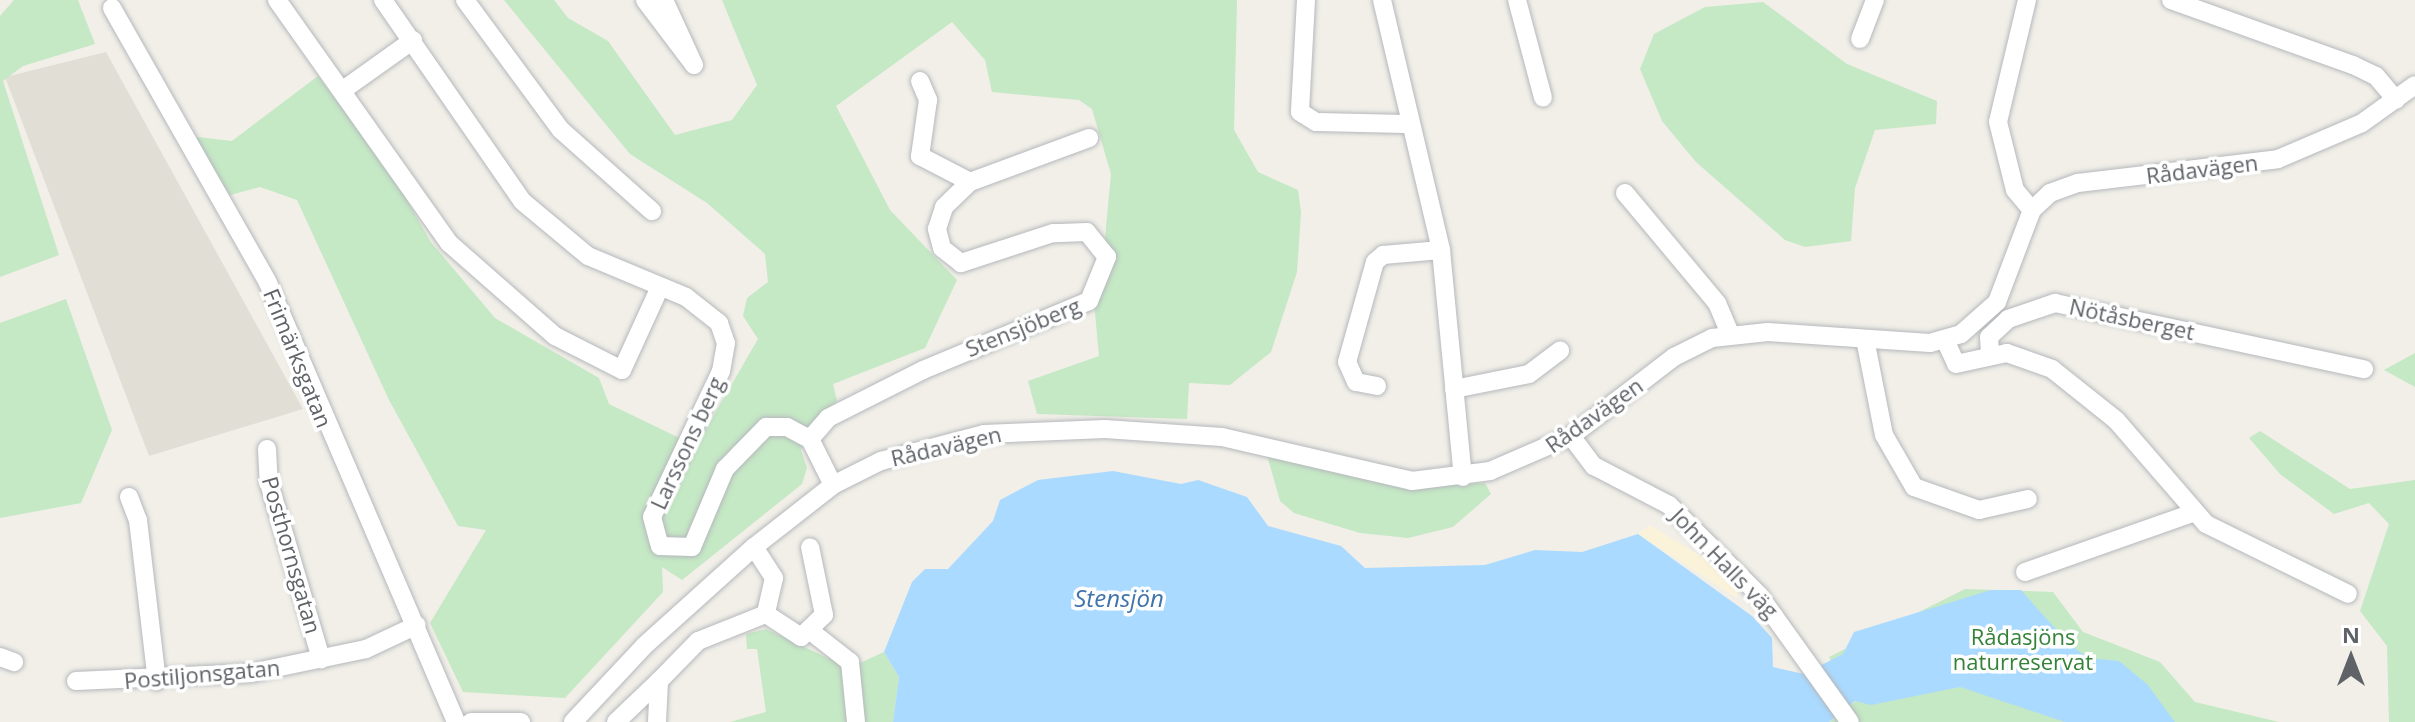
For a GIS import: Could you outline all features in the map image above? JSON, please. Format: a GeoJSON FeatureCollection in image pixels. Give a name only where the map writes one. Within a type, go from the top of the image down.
{"type":"FeatureCollection","features":[{"type":"Feature","properties":{"kind":"street"},"geometry":{"type":"LineString","coordinates":[[277,0],[449,243],[555,336],[622,370],[660,287]]}},
{"type":"Feature","properties":{"kind":"street","name":"Larssons berg"},"geometry":{"type":"LineString","coordinates":[[383,0],[522,201],[588,256],[711,313],[726,343],[721,371],[652,517],[660,546],[692,547],[725,469],[755,432],[787,427],[810,439]]}},
{"type":"Feature","properties":{"kind":"street"},"geometry":{"type":"LineString","coordinates":[[465,0],[561,130],[652,211]]}},
{"type":"Feature","properties":{"kind":"street"},"geometry":{"type":"LineString","coordinates":[[645,0],[694,65],[664,0]]}},
{"type":"Feature","properties":{"kind":"street"},"geometry":{"type":"LineString","coordinates":[[1306,0],[1300,112],[1316,122],[1407,124]]}},
{"type":"Feature","properties":{"kind":"street"},"geometry":{"type":"LineString","coordinates":[[1382,0],[1407,124],[1441,250],[1463,477]]}},
{"type":"Feature","properties":{"kind":"street"},"geometry":{"type":"LineString","coordinates":[[1517,0],[1543,98]]}},
{"type":"Feature","properties":{"kind":"street"},"geometry":{"type":"LineString","coordinates":[[1860,39],[1875,0]]}},
{"type":"Feature","properties":{"kind":"street"},"geometry":{"type":"LineString","coordinates":[[2027,0],[1998,122],[2015,190],[2032,210],[1990,312],[1945,340],[1956,364],[1990,355],[2017,354],[2075,385],[2133,438],[2193,513],[2348,594]]}},
{"type":"Feature","properties":{"kind":"street"},"geometry":{"type":"LineString","coordinates":[[2171,0],[2353,65],[2376,76],[2396,100]]}},
{"type":"Feature","properties":{"kind":"street","name":"Frimärksgatan"},"geometry":{"type":"LineString","coordinates":[[112,8],[262,271],[417,625],[456,722]]}},
{"type":"Feature","properties":{"kind":"street"},"geometry":{"type":"LineString","coordinates":[[343,90],[413,40]]}},
{"type":"Feature","properties":{"kind":"street"},"geometry":{"type":"LineString","coordinates":[[920,81],[928,100],[920,156],[970,182]]}},
{"type":"Feature","properties":{"kind":"street","name":"Rådavägen"},"geometry":{"type":"LineString","coordinates":[[2032,210],[2078,183],[2278,159],[2334,138],[2415,85]]}},
{"type":"Feature","properties":{"kind":"street","name":"Stensjöberg"},"geometry":{"type":"LineString","coordinates":[[810,439],[840,411],[963,351],[1067,313],[1097,292],[1107,257],[1087,232],[1053,233],[966,263],[946,254],[940,217],[970,182],[1089,138]]}},
{"type":"Feature","properties":{"kind":"street"},"geometry":{"type":"LineString","coordinates":[[1625,193],[1717,303],[1730,333]]}},
{"type":"Feature","properties":{"kind":"street"},"geometry":{"type":"LineString","coordinates":[[1377,386],[1356,382],[1347,362],[1375,262],[1383,255],[1441,250]]}},
{"type":"Feature","properties":{"kind":"street","name":"Nötåsberget"},"geometry":{"type":"LineString","coordinates":[[1990,355],[1988,340],[2000,325],[2030,306],[2055,303],[2364,369]]}},
{"type":"Feature","properties":{"kind":"street","name":"Rådavägen"},"geometry":{"type":"LineString","coordinates":[[573,722],[634,656],[754,547],[833,485],[903,454],[1030,428],[1182,432],[1379,477],[1463,477],[1571,436],[1674,357],[1730,333],[1945,340]]}},
{"type":"Feature","properties":{"kind":"street"},"geometry":{"type":"LineString","coordinates":[[1865,339],[1884,435],[1914,487],[1979,510],[2028,499]]}},
{"type":"Feature","properties":{"kind":"street"},"geometry":{"type":"LineString","coordinates":[[1454,389],[1529,374],[1560,351]]}},
{"type":"Feature","properties":{"kind":"street","name":"John Halls väg"},"geometry":{"type":"LineString","coordinates":[[1571,436],[1594,466],[1669,505],[1759,595],[1811,661],[1848,720]]}},
{"type":"Feature","properties":{"kind":"street"},"geometry":{"type":"LineString","coordinates":[[810,439],[833,485]]}},
{"type":"Feature","properties":{"kind":"street","name":"Posthornsgatan"},"geometry":{"type":"LineString","coordinates":[[267,449],[269,483],[321,659]]}},
{"type":"Feature","properties":{"kind":"street"},"geometry":{"type":"LineString","coordinates":[[129,497],[157,681]]}},
{"type":"Feature","properties":{"kind":"street"},"geometry":{"type":"LineString","coordinates":[[2025,572],[2193,513]]}},
{"type":"Feature","properties":{"kind":"street"},"geometry":{"type":"LineString","coordinates":[[754,547],[774,578],[766,614]]}},
{"type":"Feature","properties":{"kind":"street"},"geometry":{"type":"LineString","coordinates":[[810,547],[824,606],[813,633]]}},
{"type":"Feature","properties":{"kind":"street"},"geometry":{"type":"LineString","coordinates":[[766,614],[793,635],[813,633],[854,670],[856,722]]}},
{"type":"Feature","properties":{"kind":"street"},"geometry":{"type":"LineString","coordinates":[[616,722],[698,641],[766,614]]}},
{"type":"Feature","properties":{"kind":"street","name":"Postiljonsgatan"},"geometry":{"type":"LineString","coordinates":[[76,681],[157,681],[321,659],[417,625]]}},
{"type":"Feature","properties":{"kind":"street"},"geometry":{"type":"LineString","coordinates":[[657,722],[659,681]]}},
{"type":"Feature","properties":{"kind":"street"},"geometry":{"type":"LineString","coordinates":[[471,722],[521,722]]}},
{"type":"Feature","properties":{"kind":"shaded area"},"geometry":{"type":"Polygon","coordinates":[[[106,52],[303,409],[149,456],[5,77],[106,52]]]}},
{"type":"Feature","properties":{"kind":"green space"},"geometry":{"type":"Polygon","coordinates":[[[14,0],[78,0],[95,44],[23,66],[3,81],[59,255],[0,277],[0,16],[14,0]]]}},
{"type":"Feature","properties":{"kind":"green space"},"geometry":{"type":"Polygon","coordinates":[[[504,0],[554,0],[568,18],[608,41],[675,135],[732,120],[757,85],[722,0],[1237,0],[1234,130],[1258,172],[1298,190],[1301,212],[1297,272],[1271,352],[1230,385],[1189,383],[1187,419],[1037,414],[1028,381],[1099,356],[1093,291],[1101,281],[1111,174],[1092,109],[1079,100],[992,92],[985,60],[952,22],[836,106],[890,210],[957,280],[925,348],[833,384],[837,401],[811,424],[801,450],[807,468],[802,484],[682,580],[662,567],[663,592],[565,698],[463,692],[430,623],[486,530],[458,526],[389,400],[297,200],[260,187],[230,195],[189,136],[232,141],[318,76],[394,177],[430,241],[495,318],[599,378],[609,404],[696,446],[758,339],[743,316],[747,298],[768,282],[765,254],[707,203],[630,154],[504,0]]]}},
{"type":"Feature","properties":{"kind":"green space"},"geometry":{"type":"Polygon","coordinates":[[[1763,2],[1847,64],[1937,101],[1936,124],[1875,130],[1855,188],[1851,241],[1805,247],[1785,240],[1696,162],[1662,121],[1640,69],[1654,34],[1705,7],[1763,2]]]}},
{"type":"Feature","properties":{"kind":"green space"},"geometry":{"type":"Polygon","coordinates":[[[66,299],[112,430],[81,503],[0,518],[0,323],[66,299]]]}},
{"type":"Feature","properties":{"kind":"green space"},"geometry":{"type":"Polygon","coordinates":[[[2415,353],[2415,387],[2384,370],[2415,353]]]}},
{"type":"Feature","properties":{"kind":"green space"},"geometry":{"type":"Polygon","coordinates":[[[2260,431],[2350,489],[2415,480],[2415,722],[2389,722],[2387,646],[2360,611],[2389,524],[2369,503],[2334,514],[2280,474],[2249,438],[2260,431]]]}},
{"type":"Feature","properties":{"kind":"green space"},"geometry":{"type":"Polygon","coordinates":[[[1267,455],[1397,487],[1485,483],[1491,494],[1453,527],[1408,538],[1360,533],[1294,513],[1280,501],[1267,455]]]}},
{"type":"Feature","properties":{"kind":"green space","name":"Rådasjöns naturreservat"},"geometry":{"type":"Polygon","coordinates":[[[1965,589],[2053,592],[2083,632],[2160,662],[2195,702],[2279,722],[1829,722],[1857,700],[1829,657],[1965,589]]]}},
{"type":"Feature","properties":{"kind":"green space"},"geometry":{"type":"Polygon","coordinates":[[[766,629],[849,668],[884,652],[899,677],[893,722],[730,722],[766,712],[757,649],[747,649],[746,634],[766,629]]]}},
{"type":"Feature","properties":{"kind":"sand"},"geometry":{"type":"Polygon","coordinates":[[[1650,525],[1702,557],[1738,590],[1737,598],[1638,534],[1650,525]]]}},
{"type":"Feature","properties":{"kind":"water","name":"Stensjön"},"geometry":{"type":"Polygon","coordinates":[[[1113,471],[1181,484],[1198,480],[1247,497],[1268,526],[1341,546],[1365,568],[1485,565],[1535,550],[1582,552],[1638,534],[1752,616],[1772,638],[1773,667],[1804,674],[1843,654],[1854,632],[1991,590],[2021,590],[2069,644],[2088,658],[2119,661],[2147,684],[2175,722],[2065,722],[1960,687],[1871,705],[1855,701],[1829,722],[893,722],[899,677],[884,652],[912,582],[925,569],[948,569],[993,521],[1000,500],[1038,480],[1113,471]]]}}]}
